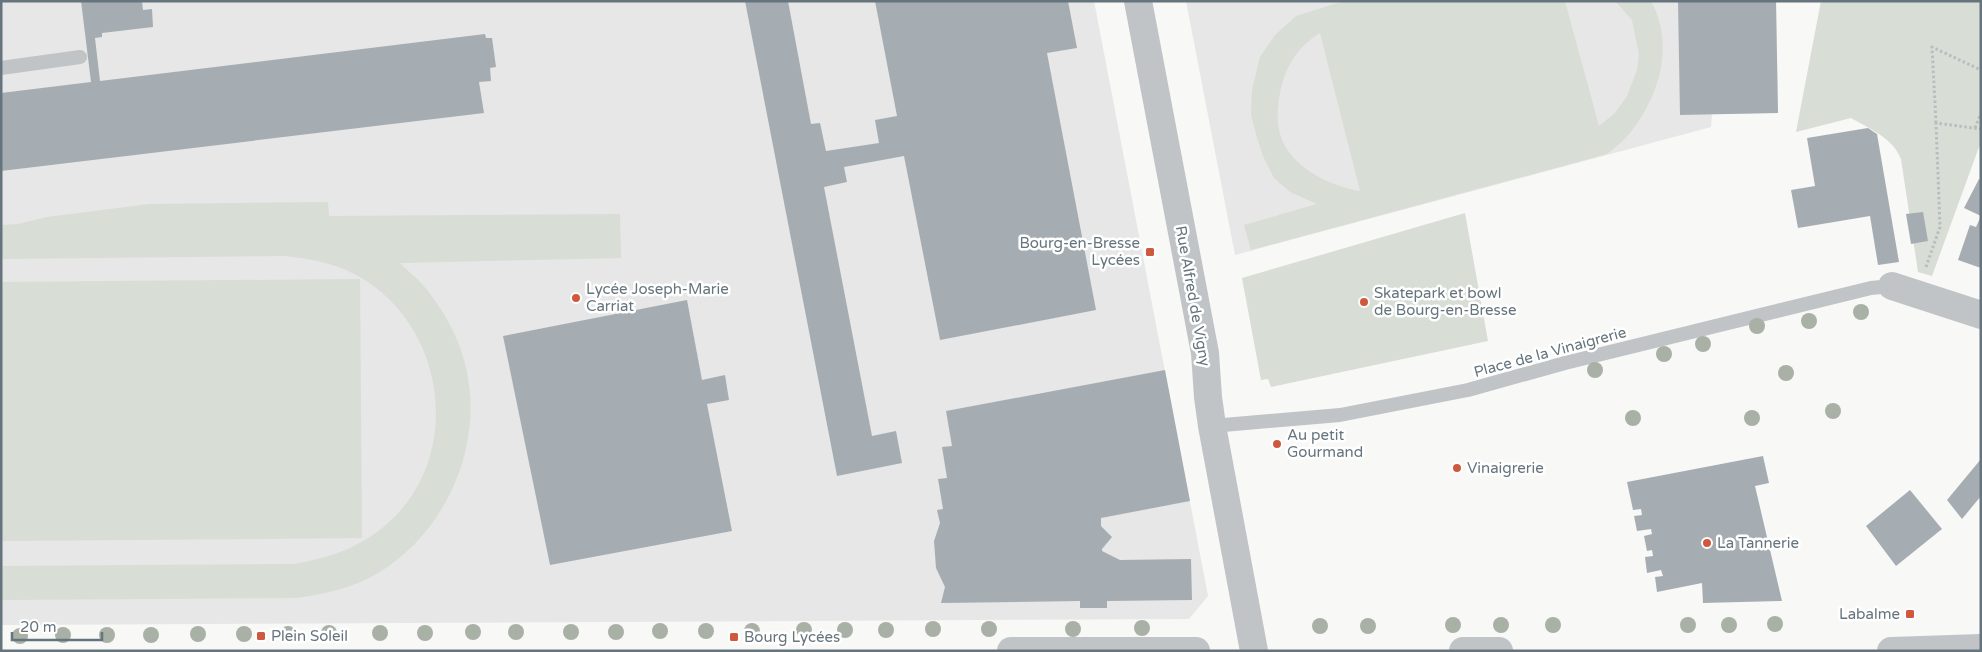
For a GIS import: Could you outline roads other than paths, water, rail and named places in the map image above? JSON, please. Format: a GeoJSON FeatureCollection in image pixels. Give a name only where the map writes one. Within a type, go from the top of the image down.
{"type":"FeatureCollection","features":[{"type":"Feature","properties":{"kind":"street","name":"Rue Alfred de Vigny"},"geometry":{"type":"LineString","coordinates":[[1138,1],[1205,353],[1212,426],[1254,651]]}},
{"type":"Feature","properties":{"kind":"street"},"geometry":{"type":"LineString","coordinates":[[1904,290],[1981,315]]}},
{"type":"Feature","properties":{"kind":"street"},"geometry":{"type":"LineString","coordinates":[[1891,651],[1981,648]]}},
{"type":"Feature","properties":{"kind":"street"},"geometry":{"type":"LineString","coordinates":[[1011,651],[1196,651]]}},
{"type":"Feature","properties":{"kind":"street"},"geometry":{"type":"LineString","coordinates":[[1463,651],[1499,651]]}},
{"type":"Feature","properties":{"kind":"lane"},"geometry":{"type":"LineString","coordinates":[[1,68],[80,57]]}},
{"type":"Feature","properties":{"kind":"lane","name":"Place de la Vinaigrerie"},"geometry":{"type":"LineString","coordinates":[[1212,426],[1340,415],[1452,393],[1564,363],[1871,288],[1904,290]]}},
{"type":"Feature","properties":{"kind":"place","name":"Bourg-en-Bresse Lycées"},"geometry":{"type":"Point","coordinates":[1150,252]}},
{"type":"Feature","properties":{"kind":"place","name":"Lycée Joseph-Marie Carriat"},"geometry":{"type":"Point","coordinates":[576,298]}},
{"type":"Feature","properties":{"kind":"place","name":"Skatepark et bowl de Bourg-en-Bresse"},"geometry":{"type":"Point","coordinates":[1364,302]}},
{"type":"Feature","properties":{"kind":"place","name":"Au petit Gourmand"},"geometry":{"type":"Point","coordinates":[1277,444]}},
{"type":"Feature","properties":{"kind":"place","name":"Vinaigrerie"},"geometry":{"type":"Point","coordinates":[1457,468]}},
{"type":"Feature","properties":{"kind":"place","name":"La Tannerie"},"geometry":{"type":"Point","coordinates":[1707,543]}},
{"type":"Feature","properties":{"kind":"place","name":"Labalme"},"geometry":{"type":"Point","coordinates":[1910,614]}},
{"type":"Feature","properties":{"kind":"place","name":"Plein Soleil"},"geometry":{"type":"Point","coordinates":[261,636]}},
{"type":"Feature","properties":{"kind":"place","name":"Bourg Lycées"},"geometry":{"type":"Point","coordinates":[734,637]}}]}
